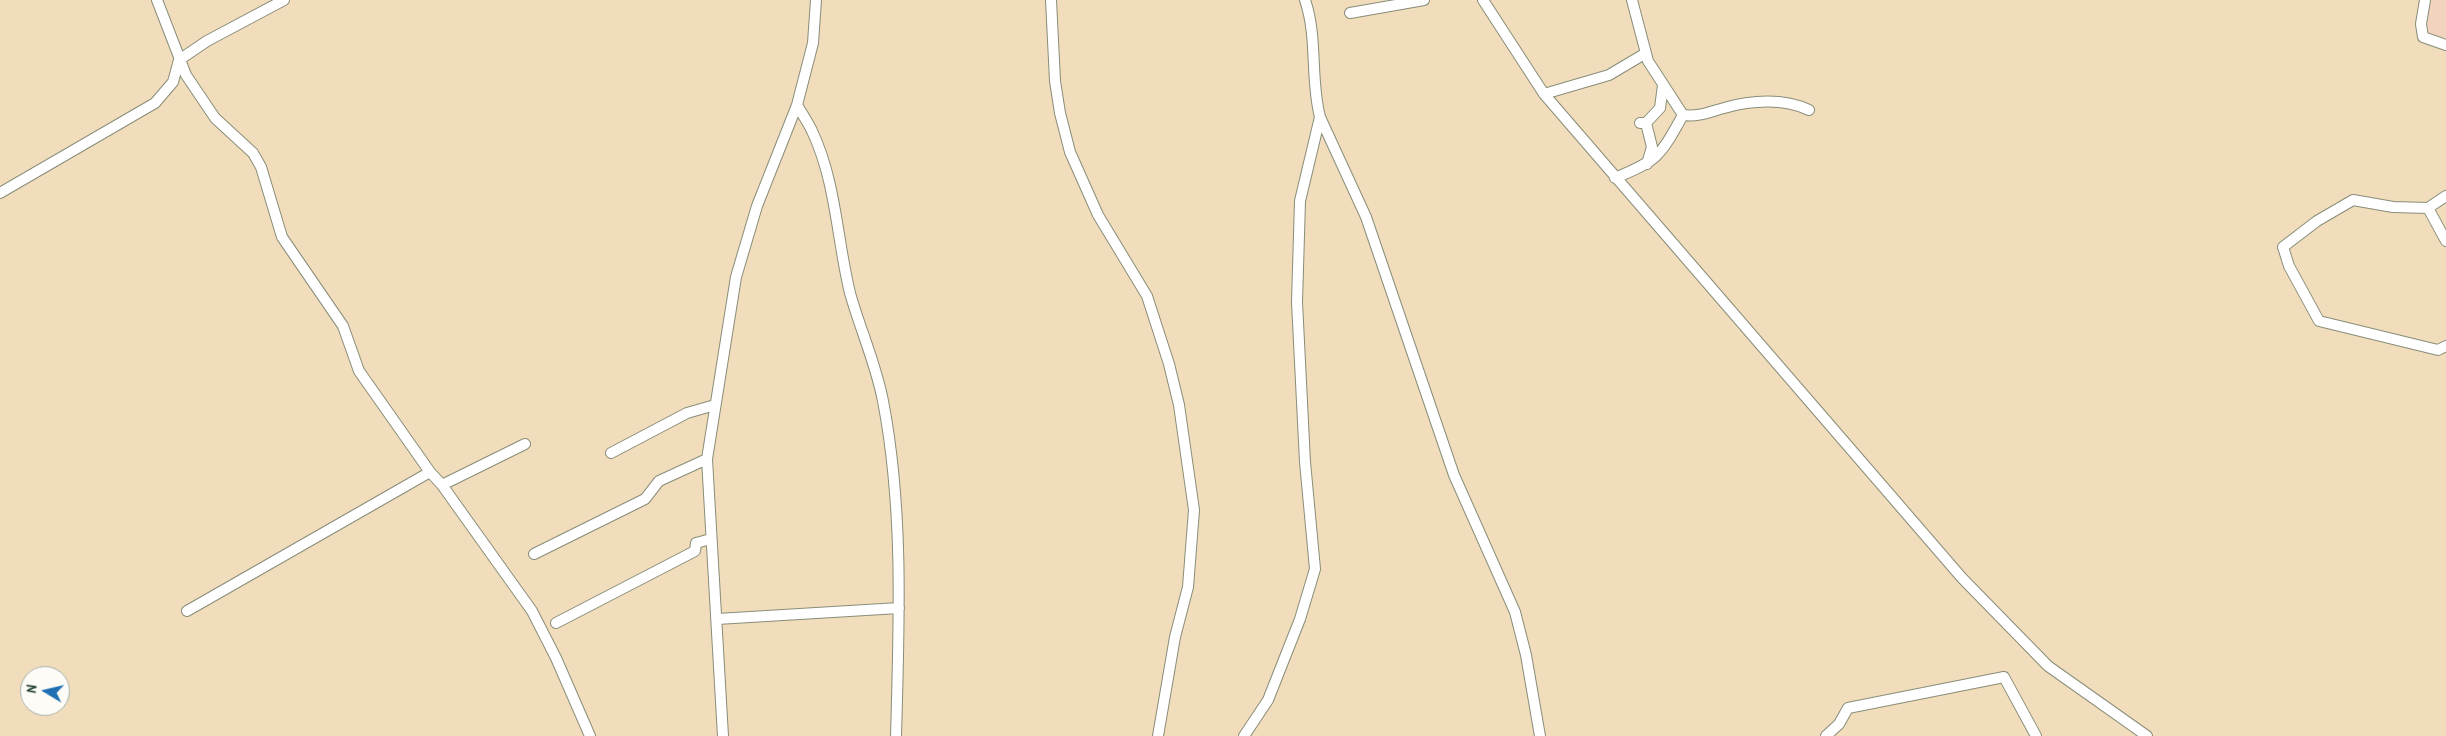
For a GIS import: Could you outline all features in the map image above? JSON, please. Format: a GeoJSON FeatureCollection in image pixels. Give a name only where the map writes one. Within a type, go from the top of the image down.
{"type":"FeatureCollection","features":[{"type":"Feature","properties":{"kind":"street"},"geometry":{"type":"LineString","coordinates":[[157,0],[186,75],[215,118],[253,153],[261,167],[282,237],[343,326],[358,370],[532,612],[556,658],[590,736]]}},
{"type":"Feature","properties":{"kind":"street"},"geometry":{"type":"LineString","coordinates":[[0,193],[27,175],[155,103],[173,82],[179,60],[207,41],[284,0]]}},
{"type":"Feature","properties":{"kind":"street"},"geometry":{"type":"LineString","coordinates":[[723,736],[707,459],[736,277],[745,241],[797,105],[813,43],[816,0]]}},
{"type":"Feature","properties":{"kind":"street"},"geometry":{"type":"LineString","coordinates":[[1052,0],[1056,89],[1070,152],[1098,215],[1147,296],[1169,364],[1179,405],[1189,472],[1194,510],[1188,587],[1175,637],[1158,736]]}},
{"type":"Feature","properties":{"kind":"street"},"geometry":{"type":"LineString","coordinates":[[1305,0],[1315,51],[1316,101],[1320,117],[1366,217],[1454,475],[1515,612],[1526,655],[1540,736]]}},
{"type":"Feature","properties":{"kind":"street"},"geometry":{"type":"LineString","coordinates":[[1350,13],[1424,0]]}},
{"type":"Feature","properties":{"kind":"street"},"geometry":{"type":"LineString","coordinates":[[1483,0],[1544,94],[1962,578],[2048,666],[2147,736]]}},
{"type":"Feature","properties":{"kind":"street"},"geometry":{"type":"LineString","coordinates":[[1632,0],[1648,61],[1683,115]]}},
{"type":"Feature","properties":{"kind":"street"},"geometry":{"type":"LineString","coordinates":[[2425,0],[2421,24],[2423,37],[2446,45]]}},
{"type":"Feature","properties":{"kind":"street"},"geometry":{"type":"LineString","coordinates":[[1544,94],[1609,75],[1646,53]]}},
{"type":"Feature","properties":{"kind":"street"},"geometry":{"type":"LineString","coordinates":[[1647,165],[1652,147],[1643,123],[1660,108],[1663,85]]}},
{"type":"Feature","properties":{"kind":"street"},"geometry":{"type":"LineString","coordinates":[[1683,115],[1695,116],[1738,105],[1782,101],[1796,103],[1809,110]]}},
{"type":"Feature","properties":{"kind":"street"},"geometry":{"type":"LineString","coordinates":[[797,105],[812,132],[825,165],[851,294],[877,373],[890,440],[895,498],[899,608],[896,736]]}},
{"type":"Feature","properties":{"kind":"street"},"geometry":{"type":"LineString","coordinates":[[1615,178],[1647,165],[1662,151],[1683,115]]}},
{"type":"Feature","properties":{"kind":"street"},"geometry":{"type":"LineString","coordinates":[[1244,736],[1268,700],[1300,619],[1315,569],[1305,462],[1297,302],[1300,201],[1320,117]]}},
{"type":"Feature","properties":{"kind":"street"},"geometry":{"type":"LineString","coordinates":[[2446,196],[2428,208],[2393,207],[2352,200],[2317,221],[2283,247],[2289,266],[2319,321],[2438,350],[2446,346]]}},
{"type":"Feature","properties":{"kind":"street"},"geometry":{"type":"LineString","coordinates":[[2428,208],[2446,241]]}},
{"type":"Feature","properties":{"kind":"street"},"geometry":{"type":"LineString","coordinates":[[611,453],[687,414],[715,405]]}},
{"type":"Feature","properties":{"kind":"street"},"geometry":{"type":"LineString","coordinates":[[442,485],[525,444]]}},
{"type":"Feature","properties":{"kind":"street"},"geometry":{"type":"LineString","coordinates":[[534,554],[645,499],[659,481],[707,459]]}},
{"type":"Feature","properties":{"kind":"street"},"geometry":{"type":"LineString","coordinates":[[187,611],[430,472]]}},
{"type":"Feature","properties":{"kind":"street"},"geometry":{"type":"LineString","coordinates":[[556,623],[695,551],[696,543],[711,539]]}},
{"type":"Feature","properties":{"kind":"street"},"geometry":{"type":"LineString","coordinates":[[717,618],[899,608]]}},
{"type":"Feature","properties":{"kind":"street"},"geometry":{"type":"LineString","coordinates":[[1826,736],[1839,724],[1848,708],[2004,677],[2036,736]]}},
{"type":"Feature","properties":{"kind":"shaded area"},"geometry":{"type":"Polygon","coordinates":[[[2431,0],[2446,0],[2446,38],[2423,33],[2431,0]]]}}]}
